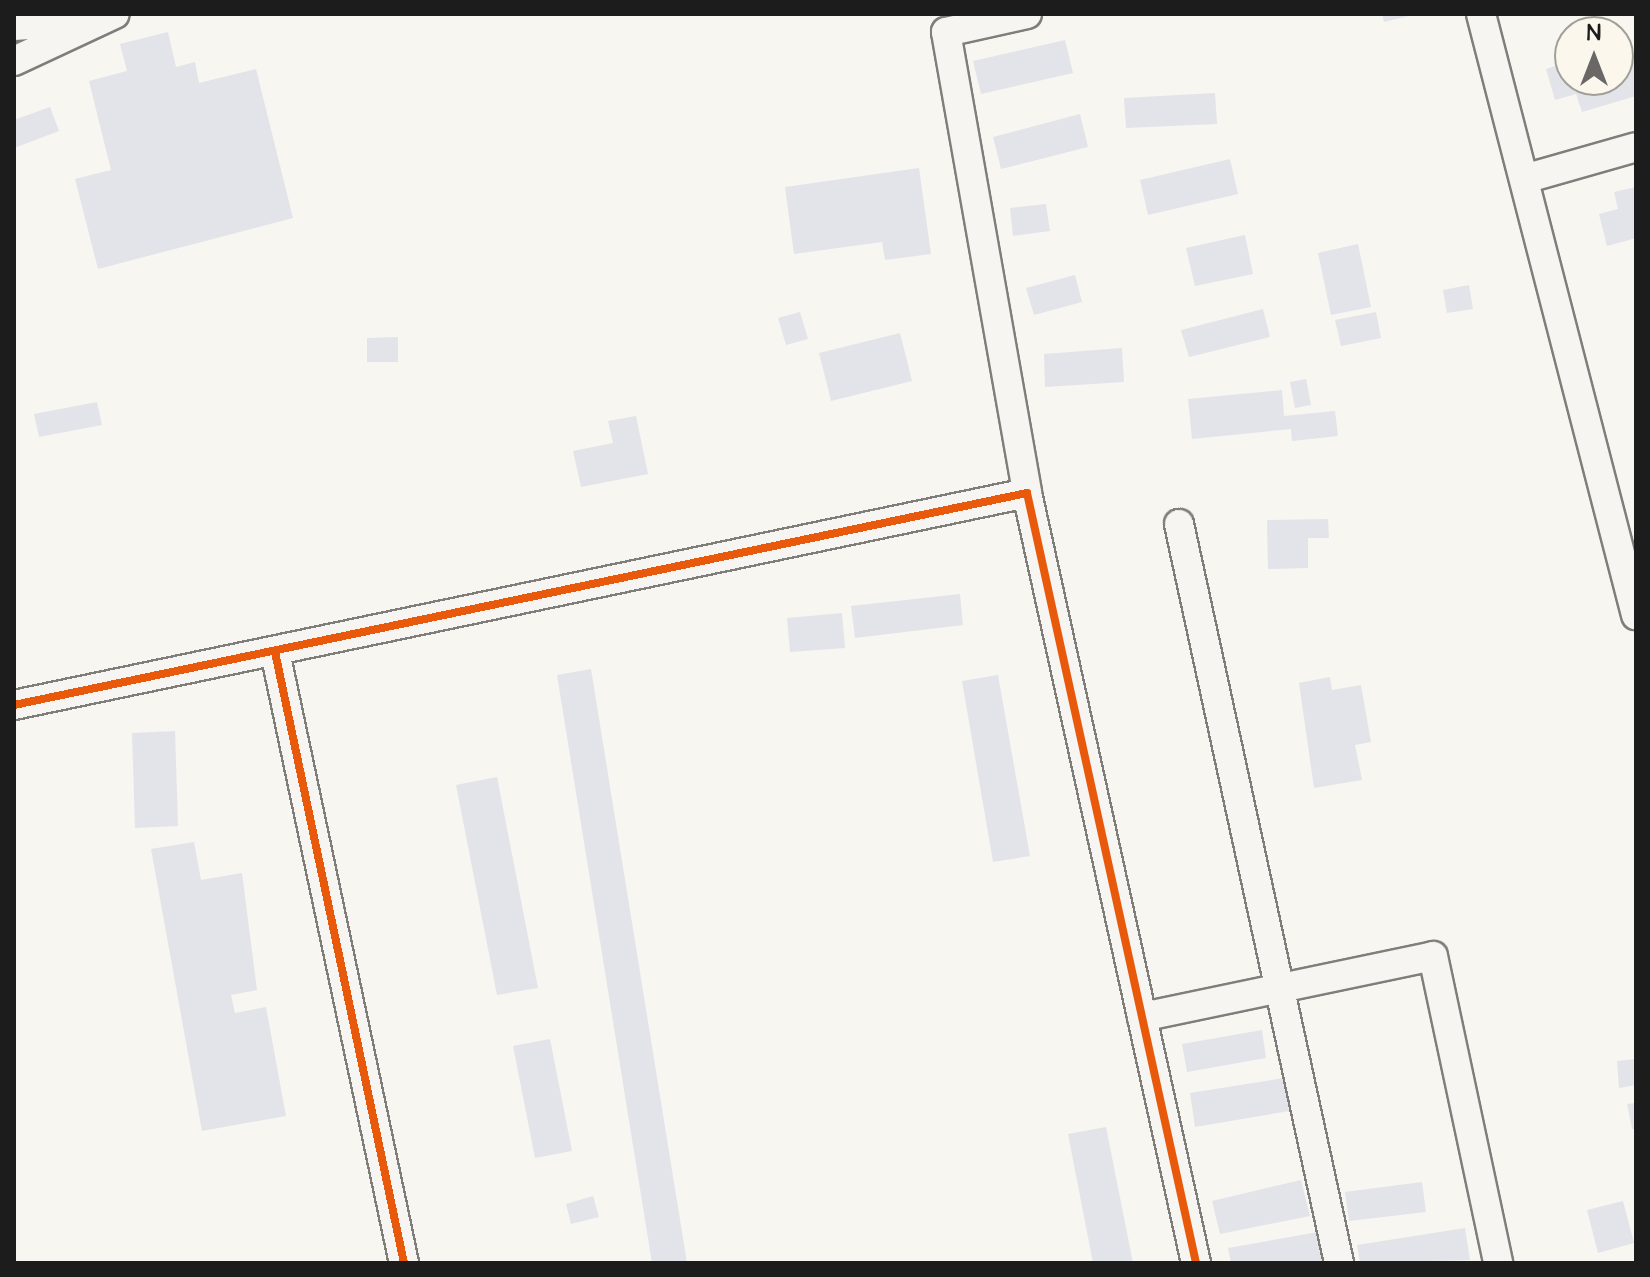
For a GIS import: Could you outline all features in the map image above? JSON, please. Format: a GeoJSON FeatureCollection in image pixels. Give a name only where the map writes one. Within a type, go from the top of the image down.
{"type":"FeatureCollection","features":[{"type":"Feature","properties":{"kind":"street"},"geometry":{"type":"LineString","coordinates":[[1027,14],[946,32],[1027,493],[1196,1263]]}},
{"type":"Feature","properties":{"kind":"street"},"geometry":{"type":"LineString","coordinates":[[1481,14],[1628,552],[1636,615]]}},
{"type":"Feature","properties":{"kind":"street"},"geometry":{"type":"LineString","coordinates":[[14,26],[108,17]]}},
{"type":"Feature","properties":{"kind":"street"},"geometry":{"type":"LineString","coordinates":[[14,61],[108,17]]}},
{"type":"Feature","properties":{"kind":"street"},"geometry":{"type":"LineString","coordinates":[[1524,179],[1636,147]]}},
{"type":"Feature","properties":{"kind":"street"},"geometry":{"type":"LineString","coordinates":[[14,705],[1027,493]]}},
{"type":"Feature","properties":{"kind":"street"},"geometry":{"type":"LineString","coordinates":[[1179,524],[1339,1263]]}},
{"type":"Feature","properties":{"kind":"street"},"geometry":{"type":"LineString","coordinates":[[275,652],[404,1263]]}},
{"type":"Feature","properties":{"kind":"street"},"geometry":{"type":"LineString","coordinates":[[1142,1017],[1433,956],[1498,1263]]}},
{"type":"Feature","properties":{"kind":"building"},"geometry":{"type":"Polygon","coordinates":[[[1382,14],[1413,14],[1413,15],[1384,22],[1382,14]]]}},
{"type":"Feature","properties":{"kind":"building"},"geometry":{"type":"Polygon","coordinates":[[[168,32],[176,67],[195,62],[199,83],[256,69],[293,218],[98,269],[75,179],[111,170],[89,81],[127,71],[120,44],[168,32]]]}},
{"type":"Feature","properties":{"kind":"building"},"geometry":{"type":"Polygon","coordinates":[[[1065,40],[1073,73],[981,94],[973,61],[1065,40]]]}},
{"type":"Feature","properties":{"kind":"building"},"geometry":{"type":"Polygon","coordinates":[[[1634,55],[1636,96],[1582,112],[1577,96],[1634,96],[1634,55]]]}},
{"type":"Feature","properties":{"kind":"building"},"geometry":{"type":"Polygon","coordinates":[[[1554,66],[1554,96],[1569,96],[1555,100],[1546,69],[1554,66]]]}},
{"type":"Feature","properties":{"kind":"building"},"geometry":{"type":"Polygon","coordinates":[[[1215,93],[1217,124],[1126,128],[1124,98],[1215,93]]]}},
{"type":"Feature","properties":{"kind":"building"},"geometry":{"type":"Polygon","coordinates":[[[50,107],[59,131],[14,148],[14,120],[50,107]]]}},
{"type":"Feature","properties":{"kind":"building"},"geometry":{"type":"Polygon","coordinates":[[[1080,114],[1088,147],[1001,169],[993,137],[1080,114]]]}},
{"type":"Feature","properties":{"kind":"building"},"geometry":{"type":"Polygon","coordinates":[[[1230,159],[1238,194],[1148,215],[1140,180],[1230,159]]]}},
{"type":"Feature","properties":{"kind":"building"},"geometry":{"type":"Polygon","coordinates":[[[919,168],[931,254],[885,260],[882,242],[794,254],[785,187],[919,168]]]}},
{"type":"Feature","properties":{"kind":"building"},"geometry":{"type":"Polygon","coordinates":[[[1636,187],[1636,238],[1607,246],[1599,214],[1618,209],[1614,192],[1636,187]]]}},
{"type":"Feature","properties":{"kind":"building"},"geometry":{"type":"Polygon","coordinates":[[[1046,204],[1050,231],[1013,236],[1010,208],[1046,204]]]}},
{"type":"Feature","properties":{"kind":"building"},"geometry":{"type":"Polygon","coordinates":[[[1245,235],[1253,274],[1195,286],[1186,248],[1245,235]]]}},
{"type":"Feature","properties":{"kind":"building"},"geometry":{"type":"Polygon","coordinates":[[[1358,244],[1371,307],[1331,315],[1318,253],[1358,244]]]}},
{"type":"Feature","properties":{"kind":"building"},"geometry":{"type":"Polygon","coordinates":[[[1075,275],[1082,302],[1034,315],[1026,288],[1075,275]]]}},
{"type":"Feature","properties":{"kind":"building"},"geometry":{"type":"Polygon","coordinates":[[[1469,285],[1473,309],[1447,313],[1443,290],[1469,285]]]}},
{"type":"Feature","properties":{"kind":"building"},"geometry":{"type":"Polygon","coordinates":[[[1263,309],[1270,337],[1189,357],[1181,330],[1263,309]]]}},
{"type":"Feature","properties":{"kind":"building"},"geometry":{"type":"Polygon","coordinates":[[[800,312],[808,339],[786,345],[778,318],[800,312]]]}},
{"type":"Feature","properties":{"kind":"building"},"geometry":{"type":"Polygon","coordinates":[[[1376,312],[1381,338],[1341,346],[1335,320],[1376,312]]]}},
{"type":"Feature","properties":{"kind":"building"},"geometry":{"type":"Polygon","coordinates":[[[900,333],[912,381],[831,401],[819,353],[900,333]]]}},
{"type":"Feature","properties":{"kind":"building"},"geometry":{"type":"Polygon","coordinates":[[[398,337],[398,362],[367,362],[367,338],[398,337]]]}},
{"type":"Feature","properties":{"kind":"building"},"geometry":{"type":"Polygon","coordinates":[[[1122,348],[1124,382],[1045,387],[1044,354],[1122,348]]]}},
{"type":"Feature","properties":{"kind":"building"},"geometry":{"type":"Polygon","coordinates":[[[1306,379],[1311,405],[1295,408],[1290,382],[1306,379]]]}},
{"type":"Feature","properties":{"kind":"building"},"geometry":{"type":"Polygon","coordinates":[[[1282,390],[1284,416],[1335,411],[1338,436],[1292,441],[1291,429],[1192,439],[1188,399],[1282,390]]]}},
{"type":"Feature","properties":{"kind":"building"},"geometry":{"type":"Polygon","coordinates":[[[97,402],[102,425],[39,437],[34,414],[97,402]]]}},
{"type":"Feature","properties":{"kind":"building"},"geometry":{"type":"Polygon","coordinates":[[[636,416],[648,474],[581,487],[573,451],[613,443],[608,421],[636,416]]]}},
{"type":"Feature","properties":{"kind":"building"},"geometry":{"type":"Polygon","coordinates":[[[1328,519],[1329,538],[1308,538],[1308,568],[1268,569],[1267,520],[1328,519]]]}},
{"type":"Feature","properties":{"kind":"building"},"geometry":{"type":"Polygon","coordinates":[[[960,594],[963,625],[855,638],[851,606],[960,594]]]}},
{"type":"Feature","properties":{"kind":"building"},"geometry":{"type":"Polygon","coordinates":[[[842,613],[845,648],[790,652],[787,618],[842,613]]]}},
{"type":"Feature","properties":{"kind":"building"},"geometry":{"type":"Polygon","coordinates":[[[591,669],[687,1263],[652,1263],[557,675],[591,669]]]}},
{"type":"Feature","properties":{"kind":"building"},"geometry":{"type":"Polygon","coordinates":[[[998,675],[1030,856],[993,862],[962,681],[998,675]]]}},
{"type":"Feature","properties":{"kind":"building"},"geometry":{"type":"Polygon","coordinates":[[[1330,677],[1332,690],[1361,685],[1371,742],[1355,745],[1362,780],[1314,788],[1299,683],[1330,677]]]}},
{"type":"Feature","properties":{"kind":"building"},"geometry":{"type":"Polygon","coordinates":[[[175,731],[178,826],[135,828],[132,733],[175,731]]]}},
{"type":"Feature","properties":{"kind":"building"},"geometry":{"type":"Polygon","coordinates":[[[497,777],[538,988],[497,995],[456,785],[497,777]]]}},
{"type":"Feature","properties":{"kind":"building"},"geometry":{"type":"Polygon","coordinates":[[[194,842],[201,880],[242,873],[257,990],[231,995],[235,1013],[266,1007],[286,1116],[202,1131],[151,849],[194,842]]]}},
{"type":"Feature","properties":{"kind":"building"},"geometry":{"type":"Polygon","coordinates":[[[1262,1030],[1266,1058],[1187,1072],[1182,1044],[1262,1030]]]}},
{"type":"Feature","properties":{"kind":"building"},"geometry":{"type":"Polygon","coordinates":[[[550,1039],[572,1151],[535,1158],[513,1046],[550,1039]]]}},
{"type":"Feature","properties":{"kind":"building"},"geometry":{"type":"Polygon","coordinates":[[[1636,1059],[1636,1085],[1619,1088],[1617,1061],[1636,1059]]]}},
{"type":"Feature","properties":{"kind":"building"},"geometry":{"type":"Polygon","coordinates":[[[1284,1078],[1289,1111],[1195,1127],[1190,1093],[1284,1078]]]}},
{"type":"Feature","properties":{"kind":"building"},"geometry":{"type":"Polygon","coordinates":[[[1636,1103],[1636,1129],[1632,1129],[1627,1104],[1636,1103]]]}},
{"type":"Feature","properties":{"kind":"building"},"geometry":{"type":"Polygon","coordinates":[[[1106,1127],[1133,1263],[1093,1263],[1068,1134],[1106,1127]]]}},
{"type":"Feature","properties":{"kind":"building"},"geometry":{"type":"Polygon","coordinates":[[[1301,1180],[1310,1216],[1220,1234],[1212,1201],[1301,1180]]]}},
{"type":"Feature","properties":{"kind":"building"},"geometry":{"type":"Polygon","coordinates":[[[1422,1182],[1426,1212],[1349,1221],[1345,1192],[1422,1182]]]}},
{"type":"Feature","properties":{"kind":"building"},"geometry":{"type":"Polygon","coordinates":[[[593,1196],[599,1217],[571,1224],[566,1204],[593,1196]]]}},
{"type":"Feature","properties":{"kind":"building"},"geometry":{"type":"Polygon","coordinates":[[[1623,1201],[1634,1243],[1598,1253],[1587,1210],[1623,1201]]]}},
{"type":"Feature","properties":{"kind":"building"},"geometry":{"type":"Polygon","coordinates":[[[1465,1228],[1470,1260],[1360,1263],[1357,1245],[1465,1228]]]}},
{"type":"Feature","properties":{"kind":"building"},"geometry":{"type":"Polygon","coordinates":[[[1318,1232],[1323,1263],[1231,1263],[1228,1248],[1318,1232]]]}},
{"type":"Feature","properties":{"kind":"cycle path"},"geometry":{"type":"LineString","coordinates":[[14,705],[1027,493],[1196,1263]]}},
{"type":"Feature","properties":{"kind":"cycle path"},"geometry":{"type":"LineString","coordinates":[[275,652],[404,1263]]}}]}
